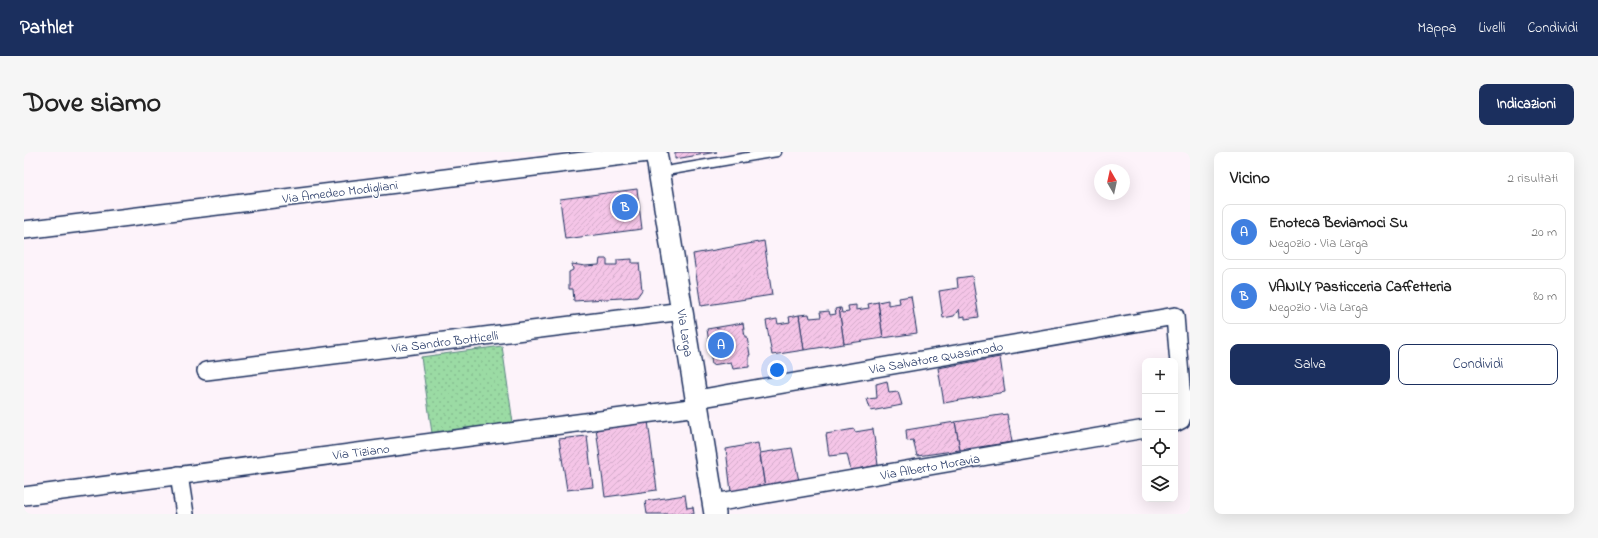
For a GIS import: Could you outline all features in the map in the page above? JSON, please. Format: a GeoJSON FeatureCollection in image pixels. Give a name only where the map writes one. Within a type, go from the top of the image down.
{"type":"FeatureCollection","features":[{"type":"Feature","properties":{"kind":"street","name":"Via Amedeo Modigliani"},"geometry":{"type":"LineString","coordinates":[[24,230],[658,162]]}},
{"type":"Feature","properties":{"kind":"street","name":"Via Larga"},"geometry":{"type":"LineString","coordinates":[[658,162],[715,509]]}},
{"type":"Feature","properties":{"kind":"street","name":"Via Sandro Botticelli"},"geometry":{"type":"LineString","coordinates":[[206,371],[683,311]]}},
{"type":"Feature","properties":{"kind":"street","name":"Via Salvatore Quasimodo"},"geometry":{"type":"LineString","coordinates":[[698,403],[1175,316],[1182,411],[1181,420],[1178,422]]}},
{"type":"Feature","properties":{"kind":"street","name":"Via Tiziano"},"geometry":{"type":"LineString","coordinates":[[24,496],[698,403]]}},
{"type":"Feature","properties":{"kind":"street","name":"Via Alberto Moravia"},"geometry":{"type":"LineString","coordinates":[[715,509],[1142,431]]}},
{"type":"Feature","properties":{"kind":"street"},"geometry":{"type":"LineString","coordinates":[[179,475],[185,514]]}},
{"type":"Feature","properties":{"kind":"lane"},"geometry":{"type":"LineString","coordinates":[[658,162],[777,152]]}},
{"type":"Feature","properties":{"kind":"green space"},"geometry":{"type":"Polygon","coordinates":[[[502,346],[513,423],[432,433],[421,357],[502,346]]]}},
{"type":"Feature","properties":{"kind":"building"},"geometry":{"type":"Polygon","coordinates":[[[675,152],[717,152],[675,159],[675,152]]]}},
{"type":"Feature","properties":{"kind":"building"},"geometry":{"type":"Polygon","coordinates":[[[637,189],[642,229],[565,239],[560,199],[637,189]]]}},
{"type":"Feature","properties":{"kind":"building"},"geometry":{"type":"Polygon","coordinates":[[[764,241],[772,295],[701,306],[693,254],[764,241]]]}},
{"type":"Feature","properties":{"kind":"building"},"geometry":{"type":"Polygon","coordinates":[[[600,259],[607,259],[607,265],[617,265],[617,260],[632,259],[632,263],[639,263],[642,290],[637,297],[574,301],[573,289],[569,289],[569,272],[573,270],[572,264],[585,266],[599,265],[600,259]]]}},
{"type":"Feature","properties":{"kind":"building"},"geometry":{"type":"Polygon","coordinates":[[[972,276],[979,317],[965,319],[965,316],[960,317],[959,309],[954,316],[943,318],[939,291],[958,288],[957,278],[972,276]]]}},
{"type":"Feature","properties":{"kind":"building"},"geometry":{"type":"Polygon","coordinates":[[[911,296],[917,333],[883,338],[878,302],[888,300],[888,305],[900,303],[899,298],[911,296]]]}},
{"type":"Feature","properties":{"kind":"building"},"geometry":{"type":"Polygon","coordinates":[[[878,302],[883,338],[844,344],[839,308],[841,308],[842,313],[849,312],[848,306],[856,305],[856,310],[869,308],[868,304],[878,302]]]}},
{"type":"Feature","properties":{"kind":"building"},"geometry":{"type":"Polygon","coordinates":[[[839,308],[844,344],[804,350],[799,315],[809,314],[810,318],[821,317],[820,312],[829,311],[830,315],[836,314],[835,309],[839,308]]]}},
{"type":"Feature","properties":{"kind":"building"},"geometry":{"type":"Polygon","coordinates":[[[799,315],[804,350],[772,355],[766,321],[777,319],[778,324],[790,322],[789,317],[799,315]]]}},
{"type":"Feature","properties":{"kind":"building"},"geometry":{"type":"Polygon","coordinates":[[[743,323],[750,355],[749,367],[733,369],[731,362],[712,365],[707,329],[743,323]]]}},
{"type":"Feature","properties":{"kind":"building"},"geometry":{"type":"Polygon","coordinates":[[[1000,357],[1005,392],[944,403],[938,368],[1000,357]]]}},
{"type":"Feature","properties":{"kind":"building"},"geometry":{"type":"Polygon","coordinates":[[[887,381],[889,393],[898,392],[902,405],[871,411],[867,399],[877,398],[876,384],[887,381]]]}},
{"type":"Feature","properties":{"kind":"building"},"geometry":{"type":"Polygon","coordinates":[[[1007,414],[1012,442],[960,450],[955,422],[1007,414]]]}},
{"type":"Feature","properties":{"kind":"building"},"geometry":{"type":"Polygon","coordinates":[[[648,421],[657,490],[605,497],[596,428],[648,421]]]}},
{"type":"Feature","properties":{"kind":"building"},"geometry":{"type":"Polygon","coordinates":[[[955,422],[960,450],[917,456],[913,440],[907,441],[906,430],[955,422]]]}},
{"type":"Feature","properties":{"kind":"building"},"geometry":{"type":"Polygon","coordinates":[[[854,429],[855,432],[873,429],[878,465],[851,471],[847,454],[829,456],[826,434],[854,429]]]}},
{"type":"Feature","properties":{"kind":"building"},"geometry":{"type":"Polygon","coordinates":[[[587,436],[593,487],[567,490],[559,439],[587,436]]]}},
{"type":"Feature","properties":{"kind":"building"},"geometry":{"type":"Polygon","coordinates":[[[758,443],[765,488],[731,492],[726,449],[758,443]]]}},
{"type":"Feature","properties":{"kind":"building"},"geometry":{"type":"Polygon","coordinates":[[[792,448],[799,481],[765,488],[760,453],[792,448]]]}},
{"type":"Feature","properties":{"kind":"building"},"geometry":{"type":"Polygon","coordinates":[[[685,495],[687,508],[693,507],[694,514],[647,514],[645,501],[685,495]]]}},
{"type":"Feature","properties":{"kind":"place","name":"VANILY Pasticceria Caffetteria"},"geometry":{"type":"Point","coordinates":[625,207]}},
{"type":"Feature","properties":{"kind":"place","name":"Enoteca Beviamoci Su"},"geometry":{"type":"Point","coordinates":[721,345]}}]}
